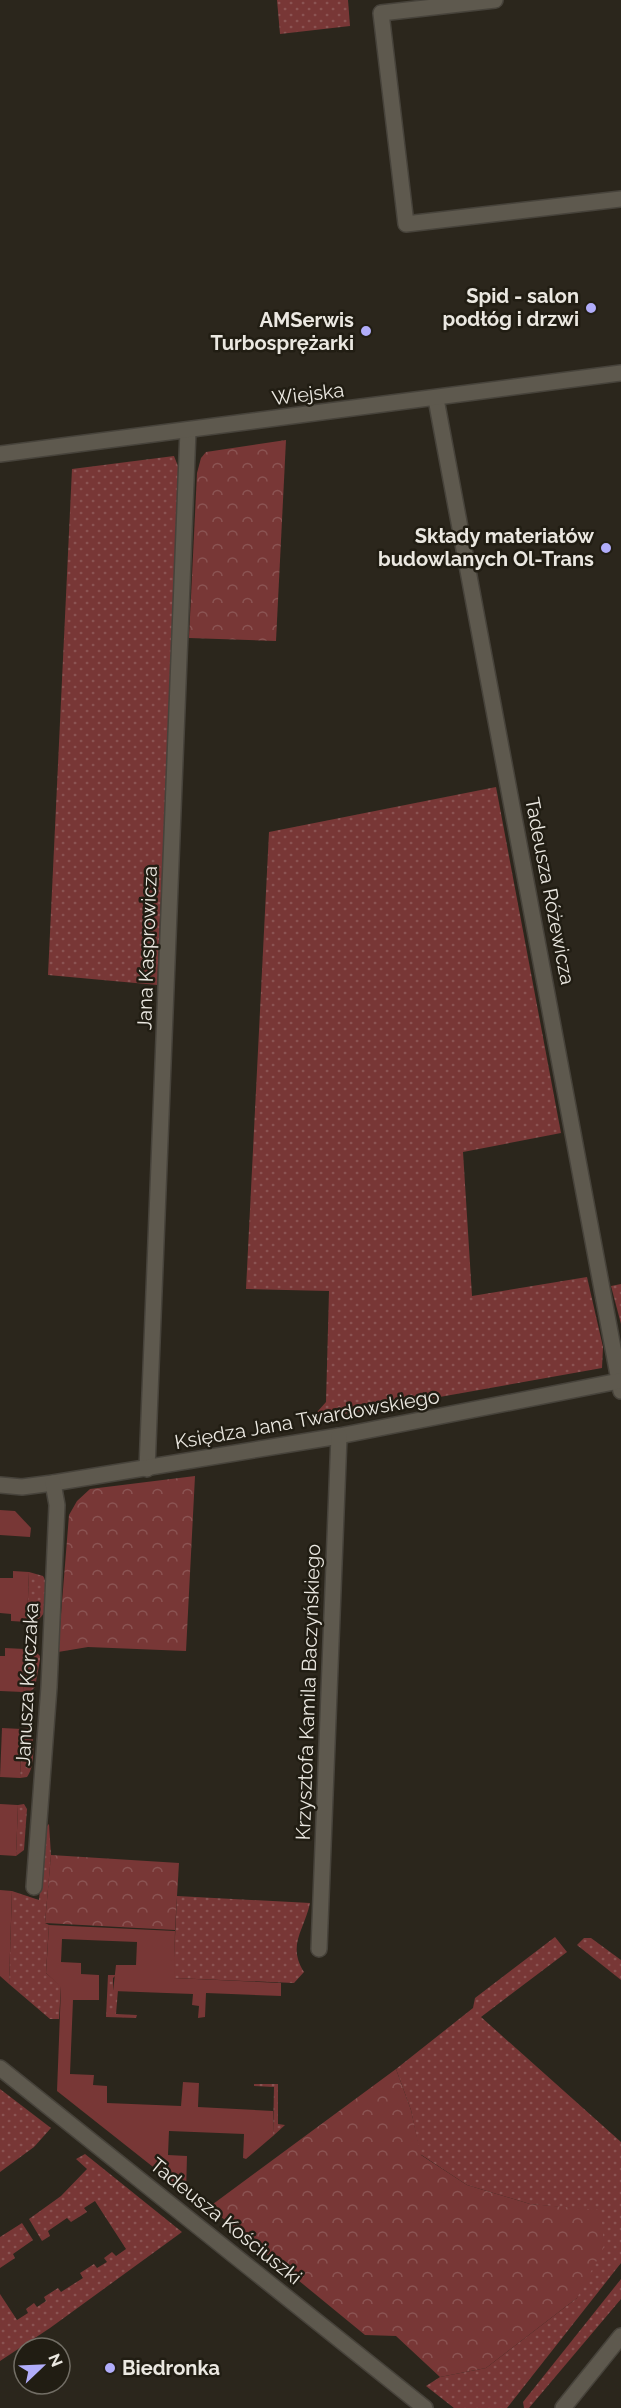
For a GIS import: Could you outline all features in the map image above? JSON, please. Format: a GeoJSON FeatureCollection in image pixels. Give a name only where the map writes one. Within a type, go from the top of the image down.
{"type":"FeatureCollection","features":[{"type":"Feature","properties":{"kind":"street"},"geometry":{"type":"LineString","coordinates":[[495,0],[381,13],[406,224],[621,199]]}},
{"type":"Feature","properties":{"kind":"street","name":"Wiejska"},"geometry":{"type":"LineString","coordinates":[[0,454],[436,399],[621,373]]}},
{"type":"Feature","properties":{"kind":"street","name":"Tadeusza Różewicza"},"geometry":{"type":"LineString","coordinates":[[436,399],[620,1386]]}},
{"type":"Feature","properties":{"kind":"street","name":"Jana Kasprowicza"},"geometry":{"type":"LineString","coordinates":[[147,1469],[188,430]]}},
{"type":"Feature","properties":{"kind":"street","name":"Księdza Jana Twardowskiego"},"geometry":{"type":"LineString","coordinates":[[0,1485],[21,1487],[147,1469],[620,1386]]}},
{"type":"Feature","properties":{"kind":"street","name":"Krzysztofa Kamila Baczyńskiego"},"geometry":{"type":"LineString","coordinates":[[319,1949],[339,1436]]}},
{"type":"Feature","properties":{"kind":"street","name":"Janusza Korczaka"},"geometry":{"type":"LineString","coordinates":[[34,1887],[49,1687],[57,1504],[53,1483]]}},
{"type":"Feature","properties":{"kind":"street","name":"Tadeusza Kościuszki"},"geometry":{"type":"LineString","coordinates":[[0,2068],[425,2408]]}},
{"type":"Feature","properties":{"kind":"street"},"geometry":{"type":"LineString","coordinates":[[563,2408],[621,2337]]}},
{"type":"Feature","properties":{"kind":"green space"},"geometry":{"type":"Polygon","coordinates":[[[277,0],[348,0],[350,26],[280,34],[277,0]]]}},
{"type":"Feature","properties":{"kind":"green space"},"geometry":{"type":"Polygon","coordinates":[[[286,440],[276,641],[189,638],[197,473],[201,458],[206,452],[286,440]]]}},
{"type":"Feature","properties":{"kind":"green space"},"geometry":{"type":"Polygon","coordinates":[[[174,456],[180,471],[157,985],[48,975],[72,469],[174,456]]]}},
{"type":"Feature","properties":{"kind":"green space"},"geometry":{"type":"Polygon","coordinates":[[[496,787],[561,1133],[463,1152],[472,1296],[587,1277],[603,1347],[602,1368],[310,1420],[326,1402],[329,1291],[246,1289],[269,832],[496,787]]]}},
{"type":"Feature","properties":{"kind":"green space"},"geometry":{"type":"Polygon","coordinates":[[[621,1284],[621,1324],[611,1286],[621,1284]]]}},
{"type":"Feature","properties":{"kind":"green space"},"geometry":{"type":"Polygon","coordinates":[[[195,1476],[186,1651],[88,1647],[58,1652],[69,1515],[77,1501],[90,1489],[195,1476]]]}},
{"type":"Feature","properties":{"kind":"green space"},"geometry":{"type":"Polygon","coordinates":[[[0,1510],[15,1511],[31,1528],[30,1537],[0,1535],[0,1510]]]}},
{"type":"Feature","properties":{"kind":"green space"},"geometry":{"type":"Polygon","coordinates":[[[13,1571],[29,1572],[27,1622],[11,1621],[11,1614],[0,1613],[0,1578],[13,1578],[13,1571]]]}},
{"type":"Feature","properties":{"kind":"green space"},"geometry":{"type":"Polygon","coordinates":[[[29,1572],[43,1576],[47,1597],[46,1608],[41,1617],[27,1622],[29,1572]]]}},
{"type":"Feature","properties":{"kind":"green space"},"geometry":{"type":"Polygon","coordinates":[[[5,1648],[25,1649],[23,1692],[0,1691],[0,1656],[5,1656],[5,1648]]]}},
{"type":"Feature","properties":{"kind":"green space"},"geometry":{"type":"Polygon","coordinates":[[[25,1649],[35,1651],[40,1656],[40,1660],[35,1687],[31,1691],[23,1692],[25,1649]]]}},
{"type":"Feature","properties":{"kind":"green space"},"geometry":{"type":"Polygon","coordinates":[[[2,1728],[22,1729],[20,1778],[0,1777],[2,1728]]]}},
{"type":"Feature","properties":{"kind":"green space"},"geometry":{"type":"Polygon","coordinates":[[[22,1729],[32,1729],[33,1741],[32,1766],[27,1777],[20,1778],[22,1729]]]}},
{"type":"Feature","properties":{"kind":"green space"},"geometry":{"type":"Polygon","coordinates":[[[0,1804],[18,1805],[16,1856],[0,1855],[0,1804]]]}},
{"type":"Feature","properties":{"kind":"green space"},"geometry":{"type":"Polygon","coordinates":[[[24,1804],[27,1809],[24,1850],[16,1856],[18,1805],[24,1804]]]}},
{"type":"Feature","properties":{"kind":"green space"},"geometry":{"type":"Polygon","coordinates":[[[49,1824],[51,1855],[45,1923],[49,1925],[46,1973],[61,1986],[59,2019],[50,2019],[9,1984],[12,1891],[39,1900],[45,1828],[49,1824]]]}},
{"type":"Feature","properties":{"kind":"green space"},"geometry":{"type":"Polygon","coordinates":[[[51,1855],[179,1863],[175,1930],[45,1923],[51,1855]]]}},
{"type":"Feature","properties":{"kind":"green space"},"geometry":{"type":"Polygon","coordinates":[[[0,1890],[12,1891],[9,1984],[0,1976],[0,1890]]]}},
{"type":"Feature","properties":{"kind":"green space"},"geometry":{"type":"Polygon","coordinates":[[[177,1896],[310,1903],[297,1946],[299,1962],[304,1972],[294,1983],[173,1978],[177,1896]]]}},
{"type":"Feature","properties":{"kind":"green space"},"geometry":{"type":"Polygon","coordinates":[[[49,1925],[175,1931],[174,1978],[281,1983],[281,1996],[206,1993],[205,2017],[198,2018],[199,2006],[192,2005],[193,1994],[113,1991],[116,1965],[136,1965],[137,1942],[62,1939],[61,1962],[81,1963],[81,1974],[99,1975],[99,2000],[73,2000],[70,2074],[94,2075],[93,2085],[107,2086],[107,2103],[181,2106],[183,2082],[199,2083],[198,2107],[273,2111],[273,2136],[246,2159],[243,2158],[244,2134],[169,2131],[168,2155],[187,2156],[186,2193],[57,2091],[61,1987],[46,1973],[49,1925]]]}},
{"type":"Feature","properties":{"kind":"green space"},"geometry":{"type":"Polygon","coordinates":[[[555,1937],[567,1952],[481,2017],[621,2142],[621,2263],[507,2408],[454,2408],[426,2386],[440,2377],[486,2368],[577,2298],[601,2211],[530,2204],[467,2185],[420,2154],[411,2110],[396,2069],[473,2008],[475,1998],[555,1937]]]}},
{"type":"Feature","properties":{"kind":"green space"},"geometry":{"type":"Polygon","coordinates":[[[584,1938],[591,1938],[621,1960],[621,1980],[577,1945],[584,1938]]]}},
{"type":"Feature","properties":{"kind":"green space"},"geometry":{"type":"Polygon","coordinates":[[[108,1975],[116,1975],[113,1978],[113,1990],[118,1990],[116,2014],[137,2015],[136,2018],[106,2017],[108,1975]]]}},
{"type":"Feature","properties":{"kind":"green space"},"geometry":{"type":"Polygon","coordinates":[[[396,2069],[411,2110],[421,2155],[467,2185],[530,2204],[601,2210],[604,2247],[577,2298],[486,2368],[440,2377],[396,2336],[365,2335],[209,2207],[396,2069]]]}},
{"type":"Feature","properties":{"kind":"green space"},"geometry":{"type":"Polygon","coordinates":[[[254,2084],[278,2084],[278,2124],[285,2125],[273,2136],[274,2087],[254,2086],[254,2084]]]}},
{"type":"Feature","properties":{"kind":"green space"},"geometry":{"type":"Polygon","coordinates":[[[0,2089],[51,2128],[34,2147],[0,2172],[0,2089]]]}},
{"type":"Feature","properties":{"kind":"green space"},"geometry":{"type":"Polygon","coordinates":[[[85,2154],[182,2232],[38,2336],[12,2336],[12,2353],[0,2361],[0,2294],[17,2320],[28,2313],[26,2309],[34,2303],[37,2307],[46,2301],[44,2297],[58,2288],[61,2292],[83,2278],[80,2273],[94,2264],[97,2268],[107,2262],[104,2258],[112,2252],[116,2256],[126,2249],[95,2201],[84,2208],[87,2212],[71,2222],[67,2218],[48,2231],[50,2236],[42,2241],[29,2219],[61,2196],[87,2169],[76,2159],[85,2154]]]}},
{"type":"Feature","properties":{"kind":"green space"},"geometry":{"type":"Polygon","coordinates":[[[22,2223],[33,2240],[13,2254],[15,2258],[0,2268],[0,2237],[22,2223]]]}},
{"type":"Feature","properties":{"kind":"green space"},"geometry":{"type":"Polygon","coordinates":[[[621,2279],[621,2299],[529,2408],[524,2408],[523,2402],[621,2279]]]}},
{"type":"Feature","properties":{"kind":"place","name":"Spid - salon podłóg i drzwi"},"geometry":{"type":"Point","coordinates":[591,308]}},
{"type":"Feature","properties":{"kind":"place","name":"AMSerwis Turbosprężarki"},"geometry":{"type":"Point","coordinates":[366,331]}},
{"type":"Feature","properties":{"kind":"place","name":"Składy materiałów budowlanych Ol-Trans"},"geometry":{"type":"Point","coordinates":[606,548]}},
{"type":"Feature","properties":{"kind":"place","name":"Biedronka"},"geometry":{"type":"Point","coordinates":[110,2368]}}]}
